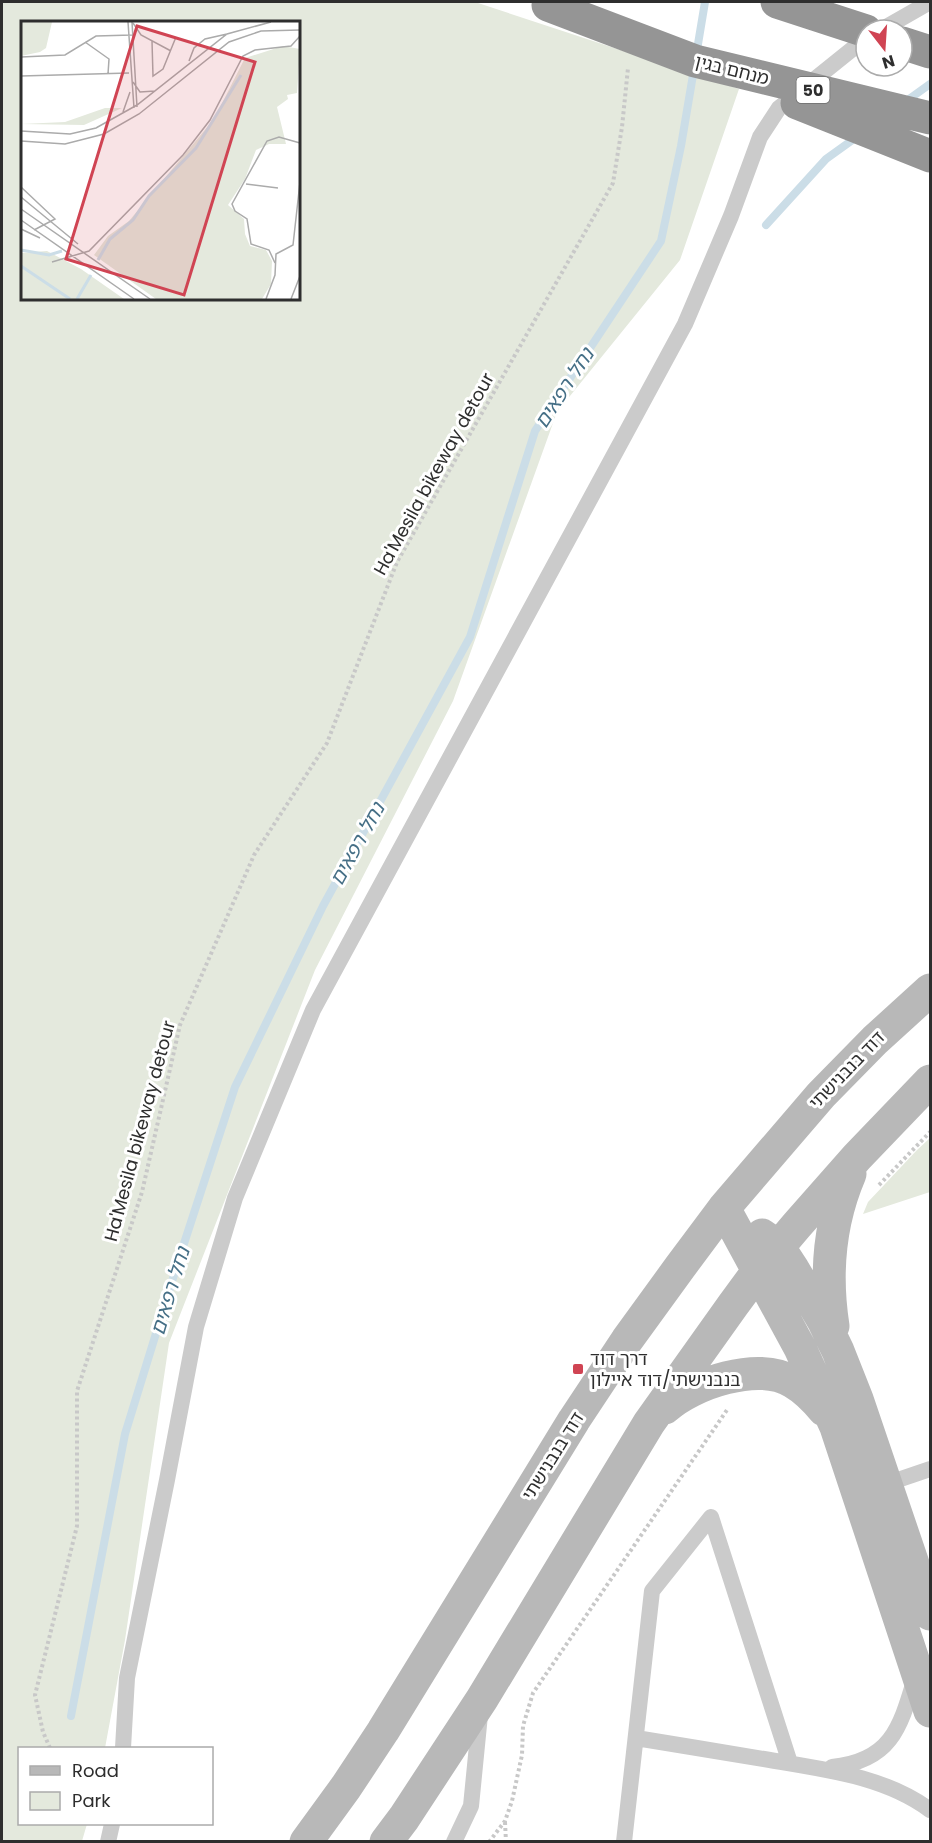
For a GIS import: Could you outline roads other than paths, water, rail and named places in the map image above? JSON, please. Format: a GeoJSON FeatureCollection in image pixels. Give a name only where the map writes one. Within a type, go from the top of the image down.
{"type":"FeatureCollection","features":[{"type":"Feature","properties":{"kind":"highway","name":"מנחם בגין"},"geometry":{"type":"LineString","coordinates":[[540,2],[695,61],[930,118]]}},
{"type":"Feature","properties":{"kind":"highway"},"geometry":{"type":"LineString","coordinates":[[777,2],[854,27]]}},
{"type":"Feature","properties":{"kind":"highway"},"geometry":{"type":"LineString","coordinates":[[914,47],[930,52]]}},
{"type":"Feature","properties":{"kind":"highway"},"geometry":{"type":"LineString","coordinates":[[695,61],[930,156]]}},
{"type":"Feature","properties":{"kind":"main road","name":"דוד בנבנישתי"},"geometry":{"type":"LineString","coordinates":[[306,1842],[383,1731],[574,1420],[627,1341],[724,1208],[821,1095],[875,1040],[930,990]]}},
{"type":"Feature","properties":{"kind":"main road"},"geometry":{"type":"LineString","coordinates":[[386,1842],[482,1699],[649,1424],[758,1271],[857,1157],[930,1081]]}},
{"type":"Feature","properties":{"kind":"main road"},"geometry":{"type":"LineString","coordinates":[[838,1351],[830,1304],[829,1253],[843,1190],[857,1157]]}},
{"type":"Feature","properties":{"kind":"main road"},"geometry":{"type":"LineString","coordinates":[[724,1208],[778,1246],[811,1298],[838,1351],[857,1399],[930,1614]]}},
{"type":"Feature","properties":{"kind":"main road"},"geometry":{"type":"LineString","coordinates":[[724,1208],[800,1348],[836,1427],[930,1711]]}},
{"type":"Feature","properties":{"kind":"main road"},"geometry":{"type":"LineString","coordinates":[[649,1424],[668,1405],[711,1382],[733,1376],[766,1374],[781,1376],[810,1394],[836,1427]]}},
{"type":"Feature","properties":{"kind":"lane"},"geometry":{"type":"LineString","coordinates":[[902,18],[930,2]]}},
{"type":"Feature","properties":{"kind":"lane"},"geometry":{"type":"LineString","coordinates":[[123,1747],[127,1678],[196,1327],[236,1198],[312,1010],[685,324],[731,216],[760,137],[779,108],[854,48]]}},
{"type":"Feature","properties":{"kind":"lane"},"geometry":{"type":"LineString","coordinates":[[886,1484],[930,1469]]}},
{"type":"Feature","properties":{"kind":"lane"},"geometry":{"type":"LineString","coordinates":[[624,1842],[652,1590],[711,1517],[790,1763]]}},
{"type":"Feature","properties":{"kind":"lane"},"geometry":{"type":"LineString","coordinates":[[820,1769],[860,1761],[884,1746],[903,1718],[917,1672]]}},
{"type":"Feature","properties":{"kind":"lane"},"geometry":{"type":"LineString","coordinates":[[453,1842],[471,1806],[482,1699]]}},
{"type":"Feature","properties":{"kind":"lane"},"geometry":{"type":"LineString","coordinates":[[636,1738],[820,1769],[886,1786],[909,1796],[930,1810]]}},
{"type":"Feature","properties":{"kind":"lane"},"geometry":{"type":"LineString","coordinates":[[108,1842],[112,1825]]}},
{"type":"Feature","properties":{"kind":"waterway","name":"נחל רפאים"},"geometry":{"type":"LineString","coordinates":[[696,56],[705,2]]}},
{"type":"Feature","properties":{"kind":"waterway","name":"נחל רפאים"},"geometry":{"type":"LineString","coordinates":[[71,1716],[125,1434],[235,1087],[323,906],[470,637],[535,431],[661,241],[694,69]]}},
{"type":"Feature","properties":{"kind":"waterway","name":"נחל רפאים"},"geometry":{"type":"LineString","coordinates":[[905,102],[930,84]]}},
{"type":"Feature","properties":{"kind":"waterway","name":"נחל רפאים"},"geometry":{"type":"LineString","coordinates":[[766,225],[826,159],[858,136]]}},
{"type":"Feature","properties":{"kind":"place","name":"דרך דוד בנבנישתי/דוד איילון"},"geometry":{"type":"Point","coordinates":[578,1369]}}]}
